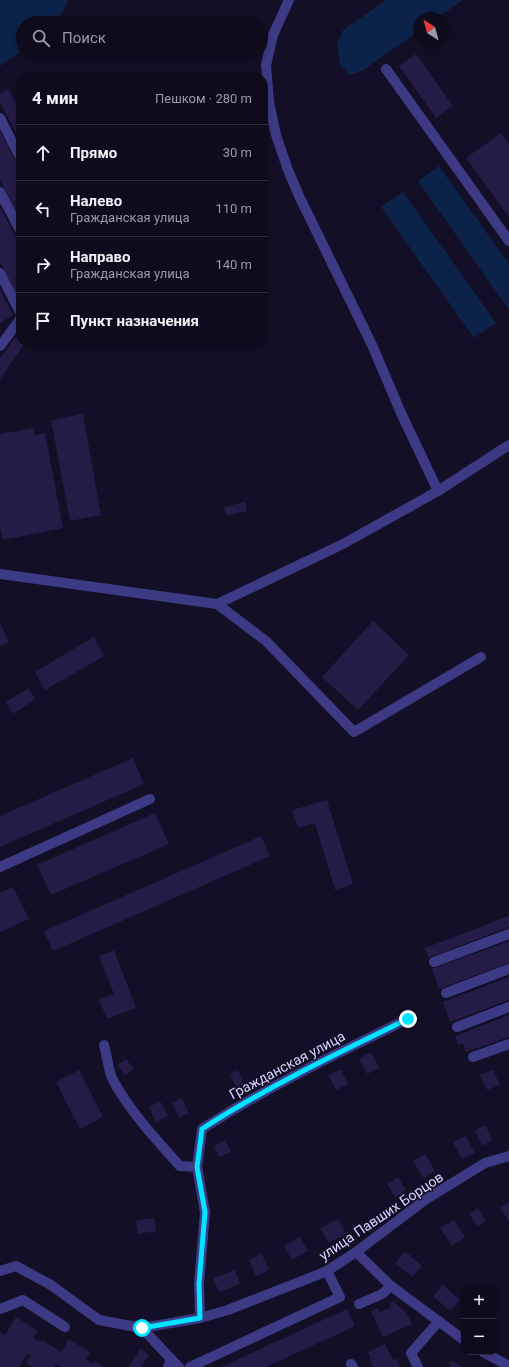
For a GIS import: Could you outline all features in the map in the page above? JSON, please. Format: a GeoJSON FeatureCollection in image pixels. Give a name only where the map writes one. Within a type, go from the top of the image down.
{"type":"FeatureCollection","features":[{"type":"Feature","properties":{"kind":"street"},"geometry":{"type":"LineString","coordinates":[[268,56],[273,35],[289,0]]}},
{"type":"Feature","properties":{"kind":"street"},"geometry":{"type":"LineString","coordinates":[[267,60],[267,72]]}},
{"type":"Feature","properties":{"kind":"street"},"geometry":{"type":"LineString","coordinates":[[386,69],[509,242]]}},
{"type":"Feature","properties":{"kind":"street"},"geometry":{"type":"LineString","coordinates":[[268,90],[276,135],[288,170],[300,198],[372,345],[401,413],[438,491]]}},
{"type":"Feature","properties":{"kind":"street"},"geometry":{"type":"LineString","coordinates":[[1,122],[16,150]]}},
{"type":"Feature","properties":{"kind":"street"},"geometry":{"type":"LineString","coordinates":[[0,192],[16,222]]}},
{"type":"Feature","properties":{"kind":"street"},"geometry":{"type":"LineString","coordinates":[[0,273],[16,304]]}},
{"type":"Feature","properties":{"kind":"street"},"geometry":{"type":"LineString","coordinates":[[0,346],[16,325]]}},
{"type":"Feature","properties":{"kind":"street"},"geometry":{"type":"LineString","coordinates":[[217,604],[343,544],[438,491],[509,444]]}},
{"type":"Feature","properties":{"kind":"street"},"geometry":{"type":"LineString","coordinates":[[0,574],[217,604],[266,641],[354,732],[481,657]]}},
{"type":"Feature","properties":{"kind":"street"},"geometry":{"type":"LineString","coordinates":[[0,867],[150,799]]}},
{"type":"Feature","properties":{"kind":"street"},"geometry":{"type":"LineString","coordinates":[[434,962],[509,934]]}},
{"type":"Feature","properties":{"kind":"street"},"geometry":{"type":"LineString","coordinates":[[446,993],[509,969]]}},
{"type":"Feature","properties":{"kind":"street"},"geometry":{"type":"LineString","coordinates":[[457,1026],[509,1007]]}},
{"type":"Feature","properties":{"kind":"street","name":"Гражданская улица"},"geometry":{"type":"LineString","coordinates":[[200,1318],[199,1284],[205,1212],[197,1167],[202,1129],[237,1106],[408,1019]]}},
{"type":"Feature","properties":{"kind":"street"},"geometry":{"type":"LineString","coordinates":[[473,1057],[509,1044]]}},
{"type":"Feature","properties":{"kind":"street"},"geometry":{"type":"LineString","coordinates":[[104,1045],[112,1076],[130,1105],[160,1145],[180,1166],[197,1167]]}},
{"type":"Feature","properties":{"kind":"street","name":"улица Павших Борцов"},"geometry":{"type":"LineString","coordinates":[[0,1271],[16,1266],[51,1285],[99,1320],[142,1328],[200,1318],[228,1310],[327,1270],[356,1252],[425,1200],[485,1163],[509,1156]]}},
{"type":"Feature","properties":{"kind":"street"},"geometry":{"type":"LineString","coordinates":[[356,1252],[391,1286],[461,1338]]}},
{"type":"Feature","properties":{"kind":"street"},"geometry":{"type":"LineString","coordinates":[[190,1367],[340,1297],[327,1270]]}},
{"type":"Feature","properties":{"kind":"street"},"geometry":{"type":"LineString","coordinates":[[359,1304],[382,1294],[391,1286]]}},
{"type":"Feature","properties":{"kind":"street"},"geometry":{"type":"LineString","coordinates":[[0,1309],[23,1300],[65,1328]]}},
{"type":"Feature","properties":{"kind":"street"},"geometry":{"type":"LineString","coordinates":[[418,1367],[411,1353],[439,1322]]}},
{"type":"Feature","properties":{"kind":"street"},"geometry":{"type":"LineString","coordinates":[[142,1328],[169,1363],[180,1367]]}},
{"type":"Feature","properties":{"kind":"street"},"geometry":{"type":"LineString","coordinates":[[489,1355],[509,1366]]}},
{"type":"Feature","properties":{"kind":"water"},"geometry":{"type":"Polygon","coordinates":[[[69,0],[59,16],[16,16],[16,55],[0,66],[0,1],[69,0]]]}},
{"type":"Feature","properties":{"kind":"water"},"geometry":{"type":"Polygon","coordinates":[[[386,0],[463,0],[446,12],[413,12],[413,35],[362,71],[349,75],[340,64],[337,45],[343,30],[386,0]]]}},
{"type":"Feature","properties":{"kind":"water"},"geometry":{"type":"Polygon","coordinates":[[[439,166],[509,264],[509,310],[418,181],[439,166]]]}},
{"type":"Feature","properties":{"kind":"water"},"geometry":{"type":"Polygon","coordinates":[[[403,192],[496,323],[474,338],[381,207],[403,192]]]}},
{"type":"Feature","properties":{"kind":"building"},"geometry":{"type":"Polygon","coordinates":[[[416,54],[453,106],[436,118],[399,66],[416,54]]]}},
{"type":"Feature","properties":{"kind":"building"},"geometry":{"type":"Polygon","coordinates":[[[8,89],[16,104],[16,133],[0,102],[0,94],[8,89]]]}},
{"type":"Feature","properties":{"kind":"building"},"geometry":{"type":"Polygon","coordinates":[[[0,131],[16,162],[16,212],[0,180],[0,131]]]}},
{"type":"Feature","properties":{"kind":"building"},"geometry":{"type":"Polygon","coordinates":[[[501,133],[509,144],[509,217],[466,158],[501,133]]]}},
{"type":"Feature","properties":{"kind":"building"},"geometry":{"type":"Polygon","coordinates":[[[0,207],[16,237],[16,294],[0,262],[0,207]]]}},
{"type":"Feature","properties":{"kind":"building"},"geometry":{"type":"Polygon","coordinates":[[[0,290],[13,315],[0,323],[0,290]]]}},
{"type":"Feature","properties":{"kind":"building"},"geometry":{"type":"Polygon","coordinates":[[[16,337],[16,348],[22,348],[0,379],[0,358],[16,337]]]}},
{"type":"Feature","properties":{"kind":"building"},"geometry":{"type":"Polygon","coordinates":[[[83,414],[101,515],[70,521],[51,420],[83,414]]]}},
{"type":"Feature","properties":{"kind":"building"},"geometry":{"type":"Polygon","coordinates":[[[33,428],[34,435],[45,433],[63,528],[3,540],[0,527],[0,434],[33,428]]]}},
{"type":"Feature","properties":{"kind":"building"},"geometry":{"type":"Polygon","coordinates":[[[245,502],[247,511],[226,516],[224,507],[245,502]]]}},
{"type":"Feature","properties":{"kind":"building"},"geometry":{"type":"Polygon","coordinates":[[[373,621],[409,655],[358,710],[322,677],[373,621]]]}},
{"type":"Feature","properties":{"kind":"building"},"geometry":{"type":"Polygon","coordinates":[[[0,623],[9,642],[0,646],[0,623]]]}},
{"type":"Feature","properties":{"kind":"building"},"geometry":{"type":"Polygon","coordinates":[[[94,637],[104,656],[45,690],[35,672],[94,637]]]}},
{"type":"Feature","properties":{"kind":"building"},"geometry":{"type":"Polygon","coordinates":[[[28,688],[35,699],[13,714],[6,702],[28,688]]]}},
{"type":"Feature","properties":{"kind":"building"},"geometry":{"type":"Polygon","coordinates":[[[133,758],[144,784],[0,847],[0,816],[133,758]]]}},
{"type":"Feature","properties":{"kind":"building"},"geometry":{"type":"Polygon","coordinates":[[[327,800],[353,884],[335,890],[315,823],[298,828],[292,810],[327,800]]]}},
{"type":"Feature","properties":{"kind":"building"},"geometry":{"type":"Polygon","coordinates":[[[155,813],[169,844],[51,895],[37,865],[155,813]]]}},
{"type":"Feature","properties":{"kind":"building"},"geometry":{"type":"Polygon","coordinates":[[[261,836],[270,856],[53,951],[44,931],[261,836]]]}},
{"type":"Feature","properties":{"kind":"building"},"geometry":{"type":"Polygon","coordinates":[[[13,887],[29,919],[0,932],[0,893],[13,887]]]}},
{"type":"Feature","properties":{"kind":"building"},"geometry":{"type":"Polygon","coordinates":[[[509,916],[509,927],[428,958],[425,948],[509,916]]]}},
{"type":"Feature","properties":{"kind":"building"},"geometry":{"type":"Polygon","coordinates":[[[509,941],[509,963],[439,989],[432,969],[509,941]]]}},
{"type":"Feature","properties":{"kind":"building"},"geometry":{"type":"Polygon","coordinates":[[[114,950],[136,1008],[107,1019],[99,1000],[114,994],[99,956],[114,950]]]}},
{"type":"Feature","properties":{"kind":"building"},"geometry":{"type":"Polygon","coordinates":[[[509,977],[509,1000],[450,1022],[443,1002],[509,977]]]}},
{"type":"Feature","properties":{"kind":"building"},"geometry":{"type":"Polygon","coordinates":[[[509,1015],[509,1037],[466,1052],[463,1043],[458,1045],[455,1036],[509,1015]]]}},
{"type":"Feature","properties":{"kind":"building"},"geometry":{"type":"Polygon","coordinates":[[[371,1052],[379,1068],[367,1074],[359,1059],[371,1052]]]}},
{"type":"Feature","properties":{"kind":"building"},"geometry":{"type":"Polygon","coordinates":[[[126,1059],[134,1069],[125,1075],[117,1065],[126,1059]]]}},
{"type":"Feature","properties":{"kind":"building"},"geometry":{"type":"Polygon","coordinates":[[[341,1069],[348,1084],[336,1090],[328,1075],[341,1069]]]}},
{"type":"Feature","properties":{"kind":"building"},"geometry":{"type":"Polygon","coordinates":[[[79,1070],[103,1117],[80,1129],[56,1082],[79,1070]]]}},
{"type":"Feature","properties":{"kind":"building"},"geometry":{"type":"Polygon","coordinates":[[[238,1070],[244,1085],[236,1088],[230,1074],[238,1070]]]}},
{"type":"Feature","properties":{"kind":"building"},"geometry":{"type":"Polygon","coordinates":[[[493,1070],[500,1085],[487,1090],[480,1075],[493,1070]]]}},
{"type":"Feature","properties":{"kind":"building"},"geometry":{"type":"Polygon","coordinates":[[[182,1098],[189,1113],[179,1118],[172,1103],[182,1098]]]}},
{"type":"Feature","properties":{"kind":"building"},"geometry":{"type":"Polygon","coordinates":[[[160,1101],[168,1116],[156,1122],[149,1107],[160,1101]]]}},
{"type":"Feature","properties":{"kind":"building"},"geometry":{"type":"Polygon","coordinates":[[[485,1125],[493,1140],[482,1146],[475,1130],[485,1125]]]}},
{"type":"Feature","properties":{"kind":"building"},"geometry":{"type":"Polygon","coordinates":[[[466,1136],[475,1153],[462,1159],[453,1142],[466,1136]]]}},
{"type":"Feature","properties":{"kind":"building"},"geometry":{"type":"Polygon","coordinates":[[[225,1140],[231,1152],[219,1157],[214,1146],[225,1140]]]}},
{"type":"Feature","properties":{"kind":"building"},"geometry":{"type":"Polygon","coordinates":[[[425,1154],[435,1171],[423,1178],[413,1161],[425,1154]]]}},
{"type":"Feature","properties":{"kind":"building"},"geometry":{"type":"Polygon","coordinates":[[[398,1177],[406,1190],[395,1197],[387,1184],[398,1177]]]}},
{"type":"Feature","properties":{"kind":"building"},"geometry":{"type":"Polygon","coordinates":[[[509,1202],[509,1221],[500,1208],[509,1202]]]}},
{"type":"Feature","properties":{"kind":"building"},"geometry":{"type":"Polygon","coordinates":[[[478,1208],[486,1221],[477,1226],[469,1214],[478,1208]]]}},
{"type":"Feature","properties":{"kind":"building"},"geometry":{"type":"Polygon","coordinates":[[[154,1218],[156,1231],[138,1234],[136,1221],[154,1218]]]}},
{"type":"Feature","properties":{"kind":"building"},"geometry":{"type":"Polygon","coordinates":[[[338,1219],[346,1234],[329,1243],[320,1228],[338,1219]]]}},
{"type":"Feature","properties":{"kind":"building"},"geometry":{"type":"Polygon","coordinates":[[[454,1220],[465,1237],[452,1246],[440,1228],[454,1220]]]}},
{"type":"Feature","properties":{"kind":"building"},"geometry":{"type":"Polygon","coordinates":[[[300,1237],[308,1251],[292,1260],[284,1246],[300,1237]]]}},
{"type":"Feature","properties":{"kind":"building"},"geometry":{"type":"Polygon","coordinates":[[[405,1251],[422,1266],[412,1277],[395,1263],[405,1251]]]}},
{"type":"Feature","properties":{"kind":"building"},"geometry":{"type":"Polygon","coordinates":[[[262,1254],[269,1270],[256,1276],[249,1260],[262,1254]]]}},
{"type":"Feature","properties":{"kind":"building"},"geometry":{"type":"Polygon","coordinates":[[[235,1270],[240,1284],[219,1292],[213,1278],[235,1270]]]}},
{"type":"Feature","properties":{"kind":"building"},"geometry":{"type":"Polygon","coordinates":[[[443,1285],[460,1300],[450,1311],[433,1296],[443,1285]]]}},
{"type":"Feature","properties":{"kind":"building"},"geometry":{"type":"Polygon","coordinates":[[[393,1301],[406,1312],[412,1324],[383,1337],[371,1311],[378,1308],[380,1312],[385,1310],[391,1307],[389,1303],[393,1301]]]}},
{"type":"Feature","properties":{"kind":"building"},"geometry":{"type":"Polygon","coordinates":[[[347,1309],[355,1326],[266,1367],[221,1367],[347,1309]]]}},
{"type":"Feature","properties":{"kind":"building"},"geometry":{"type":"Polygon","coordinates":[[[16,1317],[38,1331],[33,1338],[40,1342],[42,1340],[61,1352],[69,1339],[90,1352],[86,1359],[93,1364],[95,1361],[104,1367],[61,1367],[56,1364],[54,1367],[33,1367],[26,1363],[31,1356],[27,1354],[19,1367],[0,1367],[0,1332],[5,1335],[16,1317]]]}},
{"type":"Feature","properties":{"kind":"building"},"geometry":{"type":"Polygon","coordinates":[[[385,1344],[393,1360],[396,1358],[400,1367],[373,1367],[368,1352],[385,1344]]]}},
{"type":"Feature","properties":{"kind":"building"},"geometry":{"type":"Polygon","coordinates":[[[140,1349],[149,1355],[141,1367],[130,1367],[129,1366],[140,1349]]]}},
{"type":"Feature","properties":{"kind":"building"},"geometry":{"type":"Polygon","coordinates":[[[453,1361],[462,1367],[451,1367],[449,1363],[453,1361]]]}},
{"type":"Feature","properties":{"kind":"route"},"geometry":{"type":"LineString","coordinates":[[142,1328],[200,1318],[199,1284],[205,1212],[197,1167],[202,1129],[237,1106],[408,1019]]}}]}
